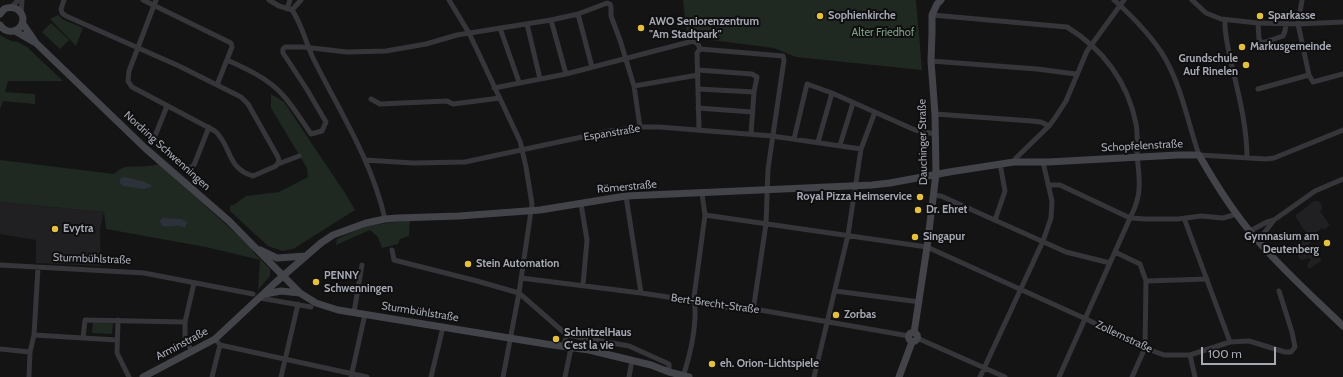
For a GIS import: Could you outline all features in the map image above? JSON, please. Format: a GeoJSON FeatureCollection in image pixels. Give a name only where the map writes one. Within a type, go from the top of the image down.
{"type":"FeatureCollection","features":[{"type":"Feature","properties":{"kind":"street"},"geometry":{"type":"LineString","coordinates":[[0,14],[10,8],[18,0]]}},
{"type":"Feature","properties":{"kind":"street"},"geometry":{"type":"LineString","coordinates":[[15,31],[23,24],[21,13],[22,0]]}},
{"type":"Feature","properties":{"kind":"street"},"geometry":{"type":"LineString","coordinates":[[64,0],[61,9],[63,15],[138,47],[241,97],[248,104],[278,157],[278,162]]}},
{"type":"Feature","properties":{"kind":"street"},"geometry":{"type":"LineString","coordinates":[[144,0],[155,2],[231,43],[232,47],[216,85]]}},
{"type":"Feature","properties":{"kind":"street"},"geometry":{"type":"LineString","coordinates":[[269,0],[290,9]]}},
{"type":"Feature","properties":{"kind":"street"},"geometry":{"type":"LineString","coordinates":[[290,0],[290,9],[356,138],[381,202],[385,218]]}},
{"type":"Feature","properties":{"kind":"street"},"geometry":{"type":"LineString","coordinates":[[290,9],[301,0]]}},
{"type":"Feature","properties":{"kind":"street"},"geometry":{"type":"LineString","coordinates":[[449,0],[468,33],[516,132],[523,150],[529,185],[531,210],[512,338],[503,377]]}},
{"type":"Feature","properties":{"kind":"street"},"geometry":{"type":"LineString","coordinates":[[1114,0],[1146,32],[1166,60],[1179,89],[1200,155],[1214,182],[1258,242],[1343,326]]}},
{"type":"Feature","properties":{"kind":"street"},"geometry":{"type":"LineString","coordinates":[[1014,162],[1016,158],[1049,126],[1066,101],[1076,74],[1091,45],[1124,0]]}},
{"type":"Feature","properties":{"kind":"street"},"geometry":{"type":"LineString","coordinates":[[1192,0],[1206,13],[1213,17],[1225,20],[1298,24],[1343,22]]}},
{"type":"Feature","properties":{"kind":"street"},"geometry":{"type":"LineString","coordinates":[[1302,0],[1298,24],[1309,76],[1313,82],[1343,74]]}},
{"type":"Feature","properties":{"kind":"street","name":"Dauchinger Straße"},"geometry":{"type":"LineString","coordinates":[[898,377],[913,337],[920,302],[934,195],[936,174],[935,114],[931,61],[932,15],[938,1]]}},
{"type":"Feature","properties":{"kind":"street"},"geometry":{"type":"LineString","coordinates":[[155,2],[129,71],[128,81],[132,88],[209,127],[218,134],[239,169],[251,175],[257,175],[278,162],[299,156]]}},
{"type":"Feature","properties":{"kind":"street"},"geometry":{"type":"LineString","coordinates":[[0,4],[17,9],[21,13]]}},
{"type":"Feature","properties":{"kind":"street"},"geometry":{"type":"LineString","coordinates":[[227,60],[249,70],[273,86],[283,95],[312,134],[322,131],[326,122],[283,53],[283,49],[285,47],[294,46],[347,52],[386,51],[426,44],[457,35],[551,20],[578,14],[603,4],[610,4],[611,16],[634,86],[640,127]]}},
{"type":"Feature","properties":{"kind":"street"},"geometry":{"type":"LineString","coordinates":[[578,14],[592,67]]}},
{"type":"Feature","properties":{"kind":"street"},"geometry":{"type":"LineString","coordinates":[[932,15],[1067,27],[1080,34],[1112,66],[1119,77],[1133,110],[1136,126],[1139,190],[1135,207],[1059,377]]}},
{"type":"Feature","properties":{"kind":"street"},"geometry":{"type":"LineString","coordinates":[[551,20],[566,74]]}},
{"type":"Feature","properties":{"kind":"street"},"geometry":{"type":"LineString","coordinates":[[1225,20],[1226,36],[1248,143],[1248,158]]}},
{"type":"Feature","properties":{"kind":"street"},"geometry":{"type":"LineString","coordinates":[[1258,23],[1259,39],[1262,43],[1283,36],[1286,23]]}},
{"type":"Feature","properties":{"kind":"street","name":"Nordring Schwenningen"},"geometry":{"type":"LineString","coordinates":[[0,24],[7,31],[15,31],[36,43]]}},
{"type":"Feature","properties":{"kind":"street","name":"Nordring Schwenningen"},"geometry":{"type":"LineString","coordinates":[[23,24],[36,43],[145,148],[209,203],[258,249],[283,276]]}},
{"type":"Feature","properties":{"kind":"street"},"geometry":{"type":"LineString","coordinates":[[527,24],[540,79]]}},
{"type":"Feature","properties":{"kind":"street"},"geometry":{"type":"LineString","coordinates":[[500,28],[519,82]]}},
{"type":"Feature","properties":{"kind":"street"},"geometry":{"type":"LineString","coordinates":[[494,88],[566,74],[693,41],[698,44],[700,49]]}},
{"type":"Feature","properties":{"kind":"street"},"geometry":{"type":"LineString","coordinates":[[700,49],[783,56],[784,60],[772,136],[768,169],[766,224],[753,311]]}},
{"type":"Feature","properties":{"kind":"street"},"geometry":{"type":"LineString","coordinates":[[699,129],[697,53],[700,49]]}},
{"type":"Feature","properties":{"kind":"street"},"geometry":{"type":"LineString","coordinates":[[931,61],[1036,69],[1076,74]]}},
{"type":"Feature","properties":{"kind":"street"},"geometry":{"type":"LineString","coordinates":[[634,86],[698,72],[752,74],[757,77],[754,92],[751,134]]}},
{"type":"Feature","properties":{"kind":"street"},"geometry":{"type":"LineString","coordinates":[[1258,89],[1309,76]]}},
{"type":"Feature","properties":{"kind":"street"},"geometry":{"type":"LineString","coordinates":[[794,139],[807,84],[832,93],[915,130],[935,134]]}},
{"type":"Feature","properties":{"kind":"street"},"geometry":{"type":"LineString","coordinates":[[698,89],[754,92]]}},
{"type":"Feature","properties":{"kind":"street"},"geometry":{"type":"LineString","coordinates":[[818,142],[832,93]]}},
{"type":"Feature","properties":{"kind":"street"},"geometry":{"type":"LineString","coordinates":[[371,99],[380,104],[446,101],[453,104],[500,98]]}},
{"type":"Feature","properties":{"kind":"street"},"geometry":{"type":"LineString","coordinates":[[840,145],[853,103]]}},
{"type":"Feature","properties":{"kind":"street"},"geometry":{"type":"LineString","coordinates":[[167,106],[155,136],[155,140],[183,166],[190,168],[194,165],[209,127]]}},
{"type":"Feature","properties":{"kind":"street"},"geometry":{"type":"LineString","coordinates":[[698,108],[752,112]]}},
{"type":"Feature","properties":{"kind":"street"},"geometry":{"type":"LineString","coordinates":[[814,377],[848,235],[861,149],[875,112]]}},
{"type":"Feature","properties":{"kind":"street"},"geometry":{"type":"LineString","coordinates":[[935,114],[1032,121],[1041,122],[1049,126]]}},
{"type":"Feature","properties":{"kind":"street","name":"Espanstraße"},"geometry":{"type":"LineString","coordinates":[[365,160],[413,163],[465,162],[610,131],[640,127],[699,129],[772,136],[861,149]]}},
{"type":"Feature","properties":{"kind":"street","name":"Schopfelenstraße"},"geometry":{"type":"LineString","coordinates":[[936,174],[1014,162],[1200,155],[1266,159],[1278,157],[1343,130]]}},
{"type":"Feature","properties":{"kind":"street"},"geometry":{"type":"LineString","coordinates":[[980,377],[1043,241],[1051,218],[1052,201],[1044,162]]}},
{"type":"Feature","properties":{"kind":"street"},"geometry":{"type":"LineString","coordinates":[[995,220],[1005,191],[1000,164]]}},
{"type":"Feature","properties":{"kind":"street","name":"Römerstraße"},"geometry":{"type":"LineString","coordinates":[[283,276],[333,235],[349,228],[385,218],[459,216],[531,210],[581,204],[626,196],[702,194],[856,186],[890,183],[936,174]]}},
{"type":"Feature","properties":{"kind":"street"},"geometry":{"type":"LineString","coordinates":[[1258,242],[1274,220],[1315,191],[1343,180]]}},
{"type":"Feature","properties":{"kind":"street"},"geometry":{"type":"LineString","coordinates":[[1048,185],[1060,185],[1130,218],[1184,218],[1201,216],[1223,218],[1237,214]]}},
{"type":"Feature","properties":{"kind":"street"},"geometry":{"type":"LineString","coordinates":[[685,377],[690,356],[696,308],[694,297],[705,215],[702,194]]}},
{"type":"Feature","properties":{"kind":"street"},"geometry":{"type":"LineString","coordinates":[[934,195],[941,196],[1066,252],[1110,263]]}},
{"type":"Feature","properties":{"kind":"street"},"geometry":{"type":"LineString","coordinates":[[626,196],[641,293]]}},
{"type":"Feature","properties":{"kind":"street"},"geometry":{"type":"LineString","coordinates":[[581,204],[587,240],[583,285]]}},
{"type":"Feature","properties":{"kind":"street","name":"Zollernstraße"},"geometry":{"type":"LineString","coordinates":[[705,215],[927,247],[1086,318],[1145,348],[1164,354],[1190,354],[1230,342],[1249,341],[1263,344],[1285,352],[1292,352],[1295,347],[1294,340],[1279,291]]}},
{"type":"Feature","properties":{"kind":"street"},"geometry":{"type":"LineString","coordinates":[[1184,218],[1230,342]]}},
{"type":"Feature","properties":{"kind":"street"},"geometry":{"type":"LineString","coordinates":[[1250,231],[1274,220]]}},
{"type":"Feature","properties":{"kind":"street"},"geometry":{"type":"LineString","coordinates":[[258,249],[278,258],[306,256]]}},
{"type":"Feature","properties":{"kind":"street"},"geometry":{"type":"LineString","coordinates":[[392,250],[394,260],[477,280],[519,293],[567,335],[629,346],[669,364],[669,372]]}},
{"type":"Feature","properties":{"kind":"street"},"geometry":{"type":"LineString","coordinates":[[1115,252],[1140,264],[1146,281],[1145,348],[1132,377]]}},
{"type":"Feature","properties":{"kind":"street"},"geometry":{"type":"LineString","coordinates":[[354,312],[362,264]]}},
{"type":"Feature","properties":{"kind":"street","name":"Sturmbühlstraße"},"geometry":{"type":"LineString","coordinates":[[0,265],[144,273],[259,295],[311,307]]}},
{"type":"Feature","properties":{"kind":"street"},"geometry":{"type":"LineString","coordinates":[[29,377],[31,340],[34,335],[38,268]]}},
{"type":"Feature","properties":{"kind":"street","name":"Sturmbühlstraße"},"geometry":{"type":"LineString","coordinates":[[283,276],[300,293],[316,303],[338,310],[590,350],[651,365],[685,377]]}},
{"type":"Feature","properties":{"kind":"street","name":"Arminstraße"},"geometry":{"type":"LineString","coordinates":[[143,377],[192,352],[218,342],[259,295],[283,276]]}},
{"type":"Feature","properties":{"kind":"street","name":"Bert-Brecht-Straße"},"geometry":{"type":"LineString","coordinates":[[521,278],[641,293],[695,301],[701,304],[753,311],[760,310],[913,337],[1005,377]]}},
{"type":"Feature","properties":{"kind":"street"},"geometry":{"type":"LineString","coordinates":[[1146,281],[1207,279]]}},
{"type":"Feature","properties":{"kind":"street"},"geometry":{"type":"LineString","coordinates":[[192,352],[185,337],[185,322],[194,282]]}},
{"type":"Feature","properties":{"kind":"street"},"geometry":{"type":"LineString","coordinates":[[259,295],[281,291],[300,293]]}},
{"type":"Feature","properties":{"kind":"street"},"geometry":{"type":"LineString","coordinates":[[834,291],[920,302]]}},
{"type":"Feature","properties":{"kind":"street"},"geometry":{"type":"LineString","coordinates":[[281,377],[298,304]]}},
{"type":"Feature","properties":{"kind":"street"},"geometry":{"type":"LineString","coordinates":[[351,375],[365,314]]}},
{"type":"Feature","properties":{"kind":"street"},"geometry":{"type":"LineString","coordinates":[[83,338],[85,320],[185,322]]}},
{"type":"Feature","properties":{"kind":"street"},"geometry":{"type":"LineString","coordinates":[[118,320],[117,353],[129,377]]}},
{"type":"Feature","properties":{"kind":"street"},"geometry":{"type":"LineString","coordinates":[[431,377],[444,327]]}},
{"type":"Feature","properties":{"kind":"street"},"geometry":{"type":"LineString","coordinates":[[34,335],[117,340]]}},
{"type":"Feature","properties":{"kind":"street"},"geometry":{"type":"LineString","coordinates":[[565,377],[567,335]]}},
{"type":"Feature","properties":{"kind":"street"},"geometry":{"type":"LineString","coordinates":[[212,377],[218,342],[351,375],[367,377]]}},
{"type":"Feature","properties":{"kind":"street"},"geometry":{"type":"LineString","coordinates":[[0,349],[30,352]]}},
{"type":"Feature","properties":{"kind":"street"},"geometry":{"type":"LineString","coordinates":[[1190,354],[1195,377]]}},
{"type":"Feature","properties":{"kind":"street"},"geometry":{"type":"LineString","coordinates":[[629,377],[632,360]]}},
{"type":"Feature","properties":{"kind":"shaded area"},"geometry":{"type":"Polygon","coordinates":[[[124,177],[142,181],[151,185],[151,187],[144,189],[123,186],[120,183],[120,179],[124,177]]]}},
{"type":"Feature","properties":{"kind":"shaded area"},"geometry":{"type":"Polygon","coordinates":[[[1314,201],[1321,203],[1322,209],[1320,211],[1330,225],[1324,230],[1322,228],[1312,236],[1315,239],[1308,245],[1322,260],[1311,268],[1308,268],[1307,265],[1311,259],[1301,260],[1294,250],[1295,245],[1300,242],[1300,238],[1306,235],[1295,216],[1314,201]]]}},
{"type":"Feature","properties":{"kind":"shaded area"},"geometry":{"type":"Polygon","coordinates":[[[0,202],[104,212],[100,230],[101,266],[36,263],[36,240],[0,234],[0,202]]]}},
{"type":"Feature","properties":{"kind":"shaded area"},"geometry":{"type":"Polygon","coordinates":[[[162,218],[181,219],[187,222],[185,228],[179,226],[162,226],[160,221],[162,218]]]}},
{"type":"Feature","properties":{"kind":"green space","name":"Alter Friedhof"},"geometry":{"type":"Polygon","coordinates":[[[683,0],[916,0],[922,70],[796,57],[774,48],[687,37],[683,0]]]}},
{"type":"Feature","properties":{"kind":"green space"},"geometry":{"type":"Polygon","coordinates":[[[58,15],[62,19],[83,28],[76,46],[50,19],[58,15]]]}},
{"type":"Feature","properties":{"kind":"green space"},"geometry":{"type":"Polygon","coordinates":[[[51,23],[69,40],[60,49],[42,32],[51,23]]]}},
{"type":"Feature","properties":{"kind":"green space"},"geometry":{"type":"Polygon","coordinates":[[[0,35],[27,47],[63,81],[8,81],[5,92],[35,94],[35,104],[3,101],[0,109],[0,35]]]}},
{"type":"Feature","properties":{"kind":"green space"},"geometry":{"type":"Polygon","coordinates":[[[271,94],[284,102],[355,210],[293,249],[282,251],[268,246],[230,211],[230,206],[246,196],[279,192],[308,177],[307,168],[271,108],[271,94]]]}},
{"type":"Feature","properties":{"kind":"green space"},"geometry":{"type":"Polygon","coordinates":[[[0,160],[114,174],[126,167],[159,164],[251,247],[254,253],[270,269],[270,276],[258,290],[260,260],[206,247],[106,229],[104,212],[0,202],[0,160]]]}},
{"type":"Feature","properties":{"kind":"green space"},"geometry":{"type":"Polygon","coordinates":[[[410,220],[409,236],[400,239],[398,244],[382,248],[378,237],[370,230],[336,245],[337,239],[367,226],[410,220]]]}},
{"type":"Feature","properties":{"kind":"green space"},"geometry":{"type":"Polygon","coordinates":[[[93,321],[113,322],[112,334],[92,333],[93,321]]]}},
{"type":"Feature","properties":{"kind":"place","name":"Sophienkirche"},"geometry":{"type":"Point","coordinates":[820,16]}},
{"type":"Feature","properties":{"kind":"place","name":"Sparkasse"},"geometry":{"type":"Point","coordinates":[1260,16]}},
{"type":"Feature","properties":{"kind":"place","name":"AWO Seniorenzentrum \"Am Stadtpark\""},"geometry":{"type":"Point","coordinates":[641,28]}},
{"type":"Feature","properties":{"kind":"place","name":"Markusgemeinde"},"geometry":{"type":"Point","coordinates":[1242,47]}},
{"type":"Feature","properties":{"kind":"place","name":"Grundschule Auf Rinelen"},"geometry":{"type":"Point","coordinates":[1246,65]}},
{"type":"Feature","properties":{"kind":"place","name":"Royal Pizza Heimservice"},"geometry":{"type":"Point","coordinates":[920,197]}},
{"type":"Feature","properties":{"kind":"place","name":"Dr. Ehret"},"geometry":{"type":"Point","coordinates":[918,210]}},
{"type":"Feature","properties":{"kind":"place","name":"Evytra"},"geometry":{"type":"Point","coordinates":[55,229]}},
{"type":"Feature","properties":{"kind":"place","name":"Singapur"},"geometry":{"type":"Point","coordinates":[915,237]}},
{"type":"Feature","properties":{"kind":"place","name":"Gymnasium am Deutenberg"},"geometry":{"type":"Point","coordinates":[1327,243]}},
{"type":"Feature","properties":{"kind":"place","name":"Stein Automation"},"geometry":{"type":"Point","coordinates":[468,264]}},
{"type":"Feature","properties":{"kind":"place","name":"PENNY Schwenningen"},"geometry":{"type":"Point","coordinates":[316,282]}},
{"type":"Feature","properties":{"kind":"place","name":"Zorbas"},"geometry":{"type":"Point","coordinates":[836,315]}},
{"type":"Feature","properties":{"kind":"place","name":"SchnitzelHaus C'est la vie"},"geometry":{"type":"Point","coordinates":[556,339]}},
{"type":"Feature","properties":{"kind":"place","name":"eh. Orion-Lichtspiele"},"geometry":{"type":"Point","coordinates":[712,364]}}]}
